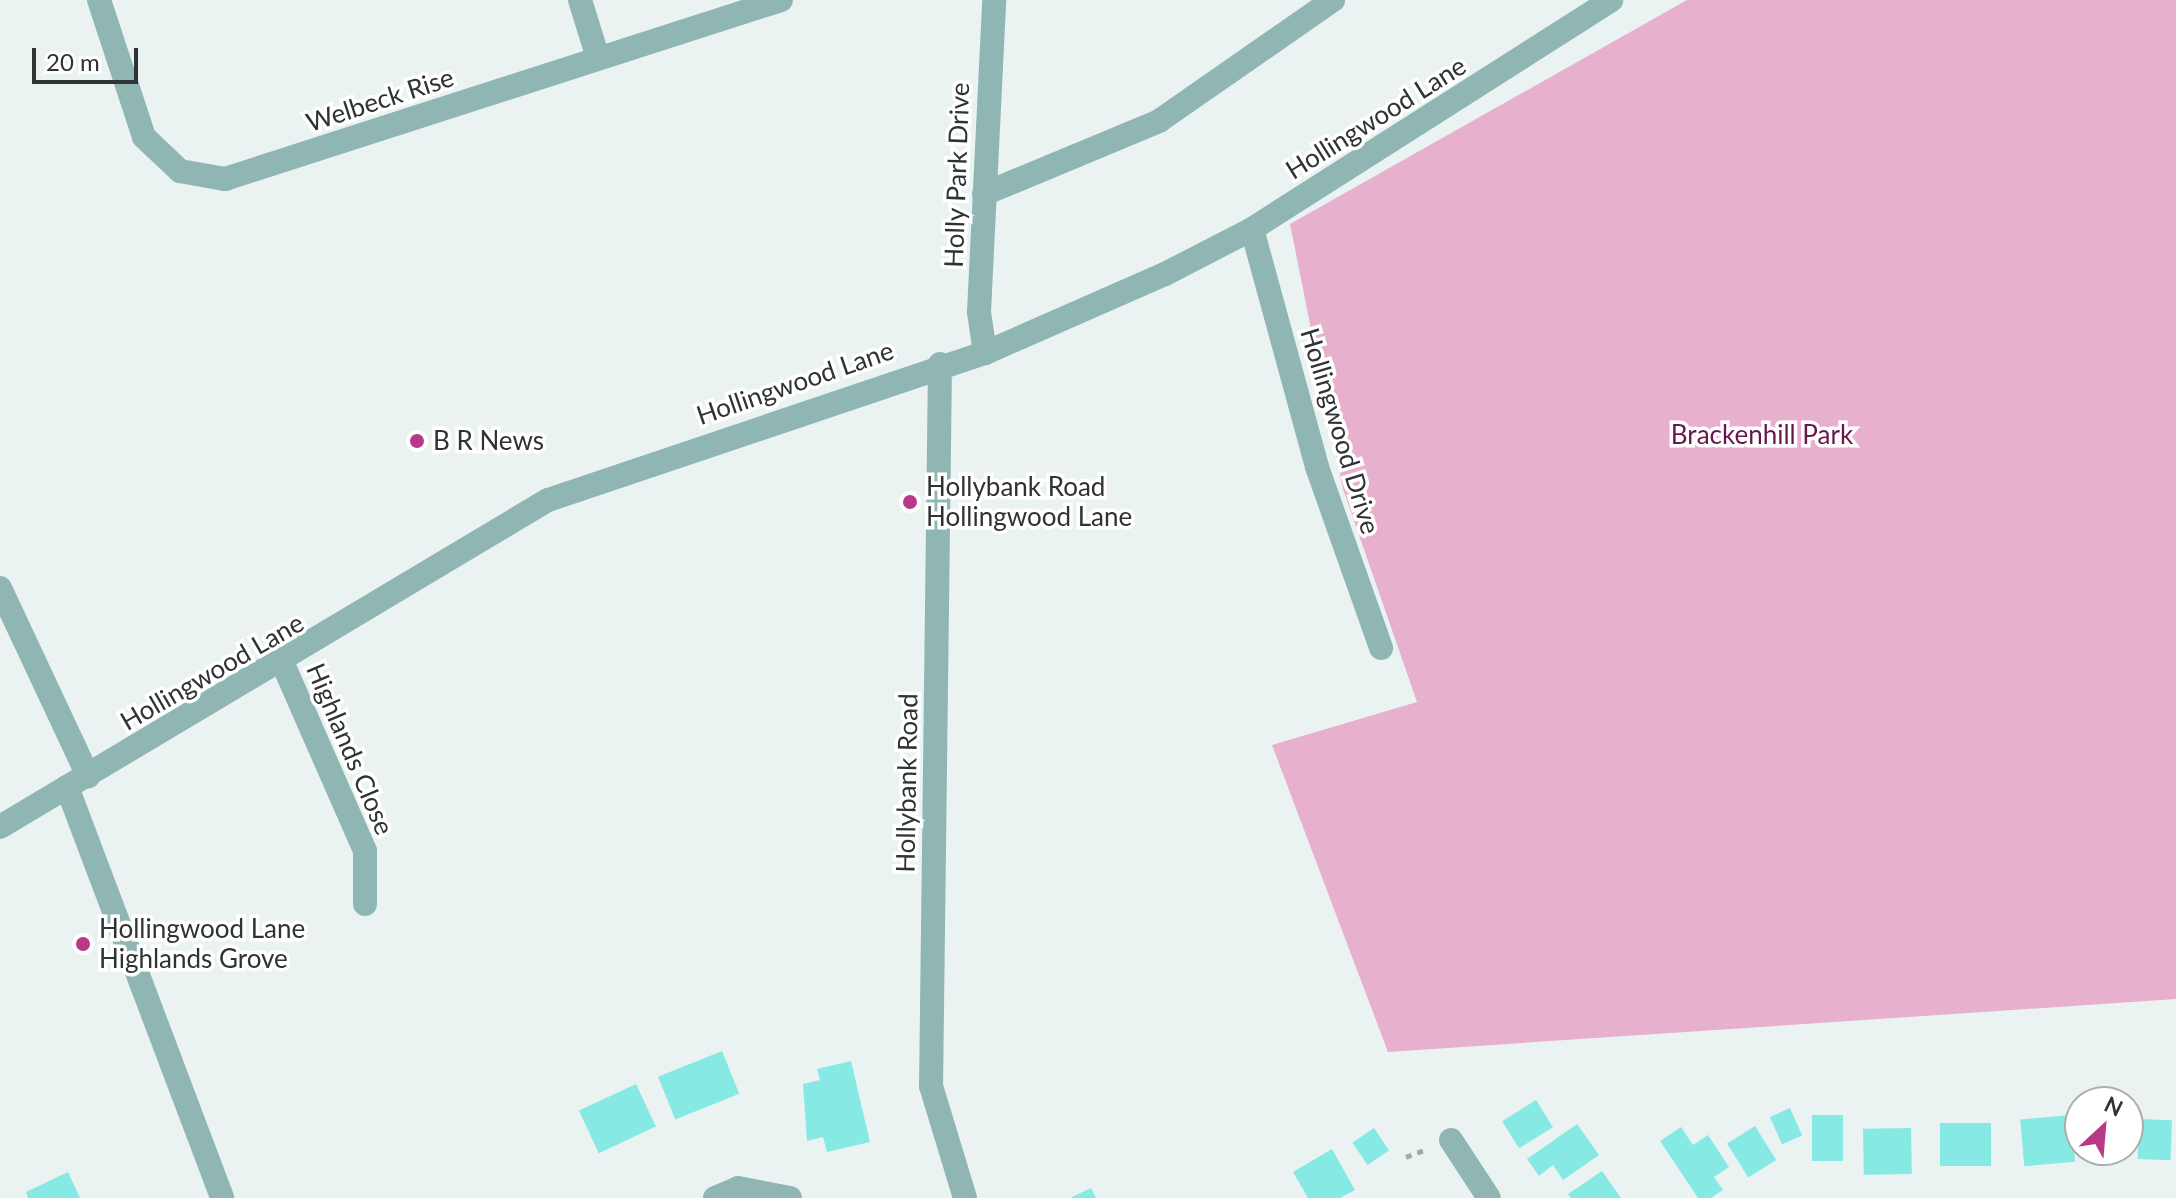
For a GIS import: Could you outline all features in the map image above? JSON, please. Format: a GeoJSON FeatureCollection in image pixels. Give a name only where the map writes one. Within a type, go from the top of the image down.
{"type":"FeatureCollection","features":[{"type":"Feature","properties":{"kind":"street","name":"Welbeck Rise"},"geometry":{"type":"LineString","coordinates":[[99,0],[144,137],[180,171],[225,179],[781,0]]}},
{"type":"Feature","properties":{"kind":"street"},"geometry":{"type":"LineString","coordinates":[[580,0],[598,58]]}},
{"type":"Feature","properties":{"kind":"street","name":"Holly Park Drive"},"geometry":{"type":"LineString","coordinates":[[985,353],[979,312],[994,0]]}},
{"type":"Feature","properties":{"kind":"street"},"geometry":{"type":"LineString","coordinates":[[984,194],[1159,121],[1333,0]]}},
{"type":"Feature","properties":{"kind":"street","name":"Hollingwood Lane"},"geometry":{"type":"LineString","coordinates":[[0,827],[283,664],[548,500],[940,364],[985,353],[1252,229],[1611,0]]}},
{"type":"Feature","properties":{"kind":"street","name":"Hollingwood Drive"},"geometry":{"type":"LineString","coordinates":[[1252,229],[1317,467],[1381,648]]}},
{"type":"Feature","properties":{"kind":"street","name":"Hollybank Road"},"geometry":{"type":"LineString","coordinates":[[940,364],[931,1086],[965,1198]]}},
{"type":"Feature","properties":{"kind":"street"},"geometry":{"type":"LineString","coordinates":[[0,588],[78,781],[222,1198]]}},
{"type":"Feature","properties":{"kind":"street","name":"Highlands Close"},"geometry":{"type":"LineString","coordinates":[[283,664],[365,851],[365,904]]}},
{"type":"Feature","properties":{"kind":"street"},"geometry":{"type":"LineString","coordinates":[[1451,1140],[1489,1198]]}},
{"type":"Feature","properties":{"kind":"street"},"geometry":{"type":"LineString","coordinates":[[715,1198],[738,1188],[790,1198]]}},
{"type":"Feature","properties":{"kind":"green space","name":"Brackenhill Park"},"geometry":{"type":"Polygon","coordinates":[[[1687,0],[2176,0],[2176,999],[1388,1052],[1272,745],[1417,702],[1343,489],[1290,224],[1687,0]]]}},
{"type":"Feature","properties":{"kind":"building"},"geometry":{"type":"Polygon","coordinates":[[[722,1051],[739,1094],[675,1119],[658,1077],[722,1051]]]}},
{"type":"Feature","properties":{"kind":"building"},"geometry":{"type":"Polygon","coordinates":[[[851,1061],[870,1142],[827,1152],[823,1137],[807,1141],[803,1084],[820,1080],[817,1069],[851,1061]]]}},
{"type":"Feature","properties":{"kind":"building"},"geometry":{"type":"Polygon","coordinates":[[[636,1084],[656,1127],[599,1153],[579,1111],[636,1084]]]}},
{"type":"Feature","properties":{"kind":"building"},"geometry":{"type":"Polygon","coordinates":[[[1536,1100],[1553,1127],[1519,1148],[1502,1121],[1536,1100]]]}},
{"type":"Feature","properties":{"kind":"building"},"geometry":{"type":"Polygon","coordinates":[[[1790,1108],[1802,1135],[1782,1144],[1770,1117],[1790,1108]]]}},
{"type":"Feature","properties":{"kind":"building"},"geometry":{"type":"Polygon","coordinates":[[[1812,1115],[1843,1115],[1843,1161],[1812,1161],[1812,1115]]]}},
{"type":"Feature","properties":{"kind":"building"},"geometry":{"type":"Polygon","coordinates":[[[2064,1116],[2064,1163],[2024,1166],[2020,1119],[2064,1116]]]}},
{"type":"Feature","properties":{"kind":"building"},"geometry":{"type":"Polygon","coordinates":[[[2144,1119],[2172,1120],[2171,1160],[2144,1159],[2144,1119]]]}},
{"type":"Feature","properties":{"kind":"building"},"geometry":{"type":"Polygon","coordinates":[[[1940,1123],[1991,1123],[1991,1166],[1940,1166],[1940,1123]]]}},
{"type":"Feature","properties":{"kind":"building"},"geometry":{"type":"Polygon","coordinates":[[[1577,1124],[1599,1155],[1563,1180],[1553,1165],[1539,1176],[1527,1159],[1577,1124]]]}},
{"type":"Feature","properties":{"kind":"building"},"geometry":{"type":"Polygon","coordinates":[[[1755,1126],[1776,1160],[1748,1177],[1727,1143],[1755,1126]]]}},
{"type":"Feature","properties":{"kind":"building"},"geometry":{"type":"Polygon","coordinates":[[[1681,1127],[1693,1145],[1708,1135],[1729,1167],[1714,1177],[1723,1190],[1711,1198],[1698,1198],[1660,1141],[1681,1127]]]}},
{"type":"Feature","properties":{"kind":"building"},"geometry":{"type":"Polygon","coordinates":[[[1374,1128],[1389,1150],[1368,1165],[1352,1143],[1374,1128]]]}},
{"type":"Feature","properties":{"kind":"building"},"geometry":{"type":"Polygon","coordinates":[[[1911,1128],[1912,1174],[1864,1175],[1863,1129],[1911,1128]]]}},
{"type":"Feature","properties":{"kind":"building"},"geometry":{"type":"Polygon","coordinates":[[[1332,1149],[1355,1190],[1340,1198],[1308,1198],[1293,1172],[1332,1149]]]}},
{"type":"Feature","properties":{"kind":"building"},"geometry":{"type":"Polygon","coordinates":[[[1602,1171],[1621,1198],[1571,1198],[1568,1194],[1602,1171]]]}},
{"type":"Feature","properties":{"kind":"building"},"geometry":{"type":"Polygon","coordinates":[[[68,1172],[80,1198],[28,1198],[26,1192],[68,1172]]]}},
{"type":"Feature","properties":{"kind":"building"},"geometry":{"type":"Polygon","coordinates":[[[1091,1188],[1096,1198],[1070,1198],[1091,1188]]]}},
{"type":"Feature","properties":{"kind":"place","name":"B R News"},"geometry":{"type":"Point","coordinates":[417,441]}},
{"type":"Feature","properties":{"kind":"place","name":"Hollybank Road Hollingwood Lane"},"geometry":{"type":"Point","coordinates":[910,502]}},
{"type":"Feature","properties":{"kind":"place","name":"Hollingwood Lane Highlands Grove"},"geometry":{"type":"Point","coordinates":[83,944]}}]}
